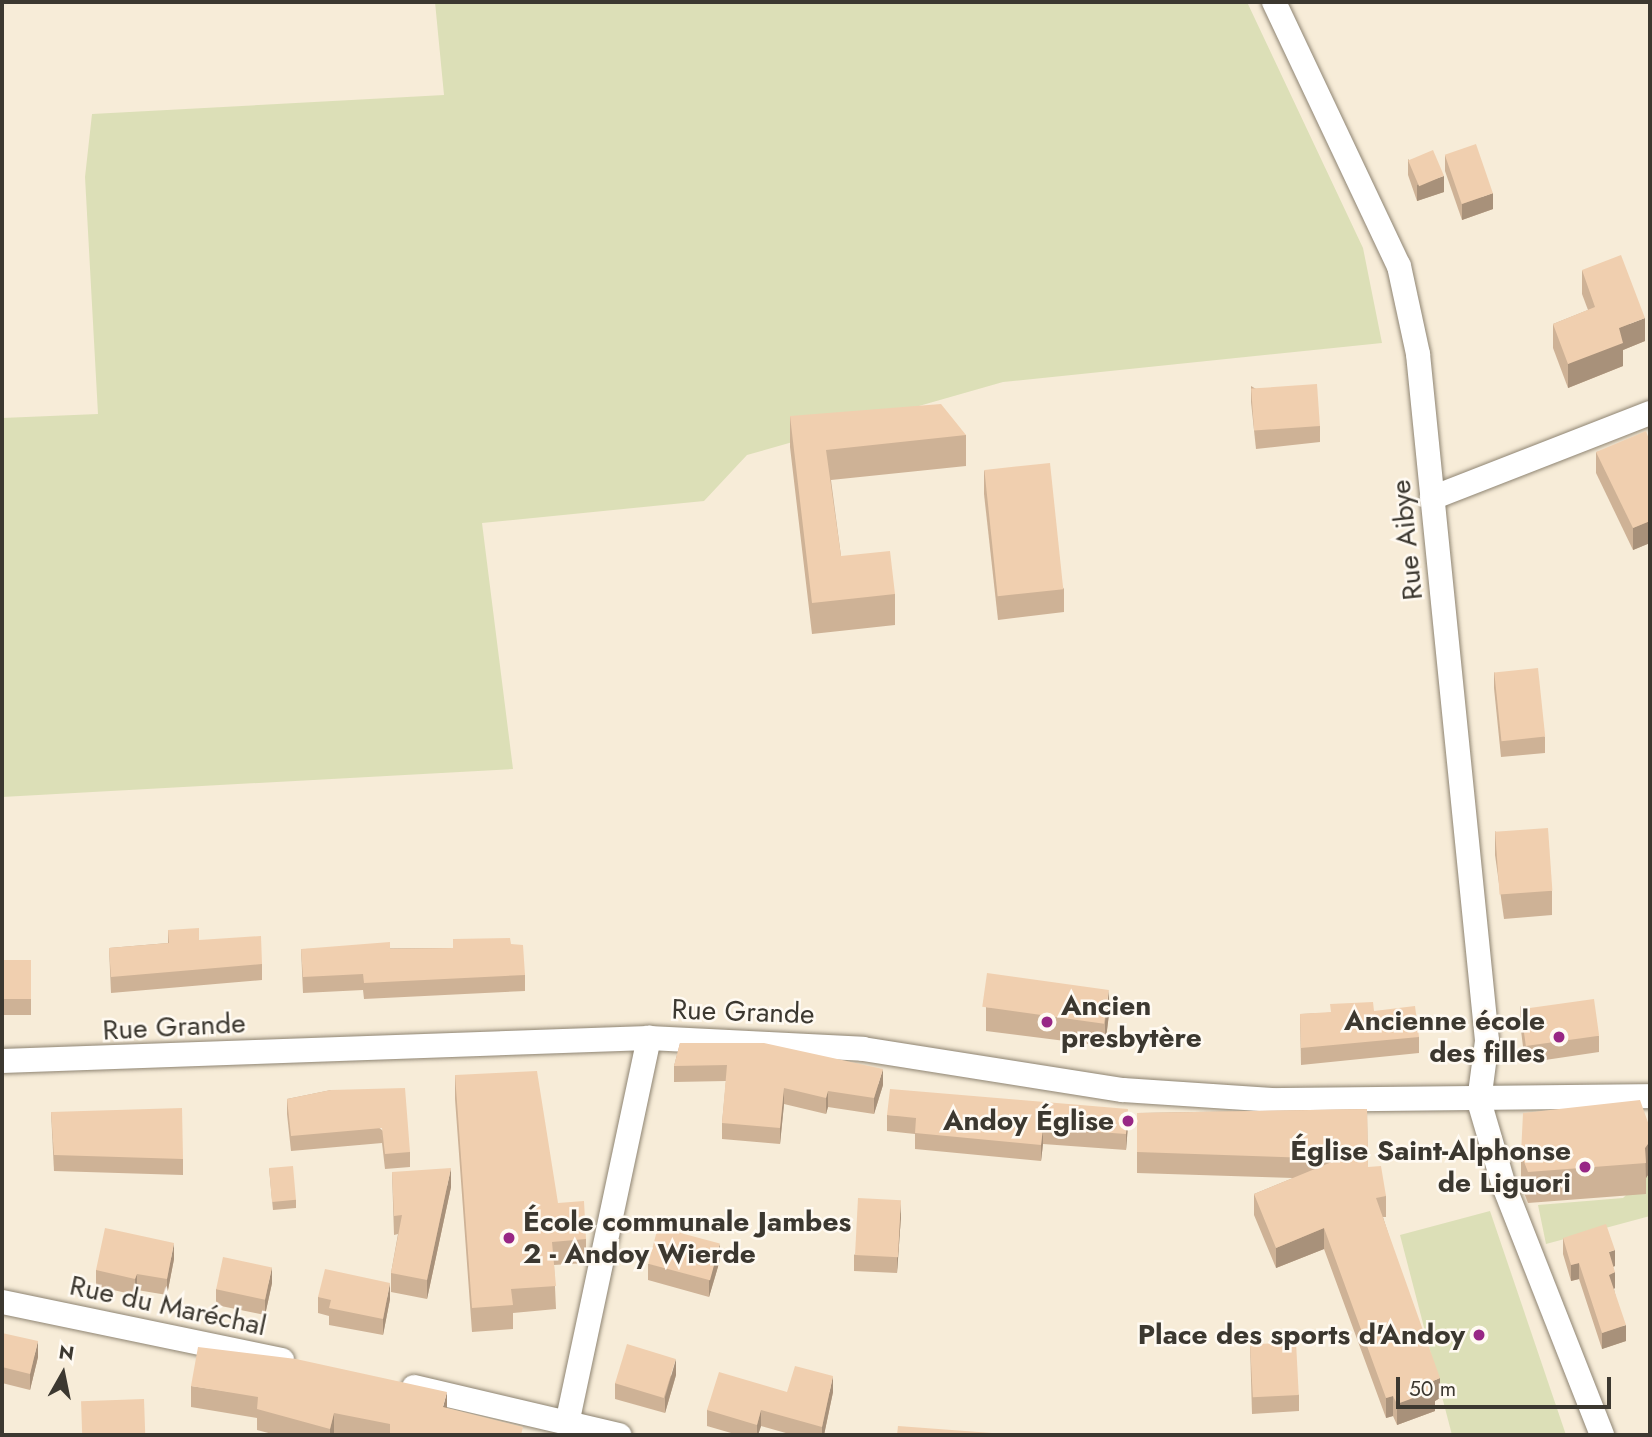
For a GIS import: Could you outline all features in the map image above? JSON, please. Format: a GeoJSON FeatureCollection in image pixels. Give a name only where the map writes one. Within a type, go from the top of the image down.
{"type":"FeatureCollection","features":[{"type":"Feature","properties":{"kind":"street","name":"Rue Aibye"},"geometry":{"type":"LineString","coordinates":[[1274,2],[1399,266],[1418,354],[1488,1041],[1479,1101]]}},
{"type":"Feature","properties":{"kind":"street"},"geometry":{"type":"LineString","coordinates":[[1432,498],[1650,413]]}},
{"type":"Feature","properties":{"kind":"street"},"geometry":{"type":"LineString","coordinates":[[568,1419],[649,1038]]}},
{"type":"Feature","properties":{"kind":"street","name":"Rue Grande"},"geometry":{"type":"LineString","coordinates":[[2,1061],[649,1038],[863,1049],[1123,1090],[1272,1100],[1479,1101],[1650,1096]]}},
{"type":"Feature","properties":{"kind":"street"},"geometry":{"type":"LineString","coordinates":[[1479,1101],[1504,1186],[1602,1435]]}},
{"type":"Feature","properties":{"kind":"street","name":"Rue du Maréchal"},"geometry":{"type":"LineString","coordinates":[[2,1302],[313,1366]]}},
{"type":"Feature","properties":{"kind":"street"},"geometry":{"type":"LineString","coordinates":[[394,1383],[568,1419],[619,1435]]}},
{"type":"Feature","properties":{"kind":"green space"},"geometry":{"type":"Polygon","coordinates":[[[435,2],[1247,2],[1363,248],[1382,343],[1003,382],[747,455],[704,501],[482,523],[513,769],[2,797],[2,418],[98,414],[85,177],[92,114],[444,95],[435,2]]]}},
{"type":"Feature","properties":{"kind":"green space"},"geometry":{"type":"Polygon","coordinates":[[[1650,1172],[1650,1216],[1546,1244],[1538,1205],[1623,1198],[1650,1172]]]}},
{"type":"Feature","properties":{"kind":"green space","name":"Place des sports d'Andoy"},"geometry":{"type":"Polygon","coordinates":[[[1490,1211],[1566,1435],[1452,1435],[1400,1235],[1490,1211]]]}},
{"type":"Feature","properties":{"kind":"building"},"geometry":{"type":"Polygon","coordinates":[[[1476,144],[1493,193],[1462,204],[1445,155],[1476,144]]]}},
{"type":"Feature","properties":{"kind":"building"},"geometry":{"type":"Polygon","coordinates":[[[1433,150],[1444,176],[1419,186],[1408,161],[1433,150]]]}},
{"type":"Feature","properties":{"kind":"building"},"geometry":{"type":"Polygon","coordinates":[[[1621,255],[1645,318],[1619,328],[1623,343],[1568,364],[1553,324],[1595,307],[1582,270],[1621,255]]]}},
{"type":"Feature","properties":{"kind":"building"},"geometry":{"type":"Polygon","coordinates":[[[1317,384],[1320,426],[1254,431],[1251,389],[1317,384]]]}},
{"type":"Feature","properties":{"kind":"building"},"geometry":{"type":"Polygon","coordinates":[[[941,404],[966,435],[826,450],[841,556],[890,551],[895,594],[812,603],[790,416],[941,404]]]}},
{"type":"Feature","properties":{"kind":"building"},"geometry":{"type":"Polygon","coordinates":[[[1646,431],[1650,442],[1650,521],[1633,528],[1596,452],[1646,431]]]}},
{"type":"Feature","properties":{"kind":"building"},"geometry":{"type":"Polygon","coordinates":[[[1050,463],[1063,589],[998,596],[984,470],[1050,463]]]}},
{"type":"Feature","properties":{"kind":"building"},"geometry":{"type":"Polygon","coordinates":[[[1538,668],[1545,737],[1501,741],[1494,673],[1538,668]]]}},
{"type":"Feature","properties":{"kind":"building"},"geometry":{"type":"Polygon","coordinates":[[[1548,828],[1552,891],[1500,895],[1495,832],[1548,828]]]}},
{"type":"Feature","properties":{"kind":"building"},"geometry":{"type":"Polygon","coordinates":[[[199,928],[199,940],[261,936],[262,964],[111,977],[109,948],[169,943],[168,930],[199,928]]]}},
{"type":"Feature","properties":{"kind":"building"},"geometry":{"type":"Polygon","coordinates":[[[510,938],[511,944],[523,945],[525,975],[364,983],[363,974],[303,977],[301,949],[390,942],[390,949],[453,948],[453,939],[510,938]]]}},
{"type":"Feature","properties":{"kind":"building"},"geometry":{"type":"Polygon","coordinates":[[[2,960],[31,960],[31,999],[3,999],[2,960]]]}},
{"type":"Feature","properties":{"kind":"building"},"geometry":{"type":"Polygon","coordinates":[[[987,973],[1109,990],[1104,1024],[982,1007],[987,973]]]}},
{"type":"Feature","properties":{"kind":"building"},"geometry":{"type":"Polygon","coordinates":[[[1594,999],[1599,1036],[1526,1046],[1521,1009],[1594,999]]]}},
{"type":"Feature","properties":{"kind":"building"},"geometry":{"type":"Polygon","coordinates":[[[1373,1002],[1374,1011],[1415,1006],[1419,1037],[1301,1048],[1300,1014],[1331,1012],[1330,1004],[1373,1002]]]}},
{"type":"Feature","properties":{"kind":"building"},"geometry":{"type":"Polygon","coordinates":[[[680,1043],[764,1043],[883,1069],[874,1098],[828,1091],[826,1098],[784,1088],[780,1128],[722,1123],[727,1065],[674,1066],[680,1043]]]}},
{"type":"Feature","properties":{"kind":"building"},"geometry":{"type":"Polygon","coordinates":[[[537,1071],[558,1203],[584,1201],[586,1239],[552,1242],[556,1286],[511,1289],[513,1305],[472,1308],[455,1075],[537,1071]]]}},
{"type":"Feature","properties":{"kind":"building"},"geometry":{"type":"Polygon","coordinates":[[[405,1088],[410,1152],[385,1154],[382,1128],[291,1136],[287,1099],[331,1090],[405,1088]]]}},
{"type":"Feature","properties":{"kind":"building"},"geometry":{"type":"Polygon","coordinates":[[[890,1089],[1128,1109],[1126,1134],[1043,1128],[1041,1145],[915,1133],[916,1118],[887,1115],[890,1089]]]}},
{"type":"Feature","properties":{"kind":"building"},"geometry":{"type":"Polygon","coordinates":[[[1640,1100],[1650,1128],[1650,1141],[1645,1148],[1646,1163],[1528,1172],[1521,1154],[1523,1113],[1640,1100]]]}},
{"type":"Feature","properties":{"kind":"building"},"geometry":{"type":"Polygon","coordinates":[[[182,1108],[183,1159],[54,1155],[51,1112],[182,1108]]]}},
{"type":"Feature","properties":{"kind":"building"},"geometry":{"type":"Polygon","coordinates":[[[1367,1109],[1368,1167],[1381,1166],[1386,1196],[1376,1198],[1440,1378],[1433,1381],[1435,1390],[1397,1404],[1393,1396],[1386,1398],[1324,1228],[1276,1248],[1254,1194],[1339,1159],[1137,1152],[1137,1113],[1367,1109]]]}},
{"type":"Feature","properties":{"kind":"building"},"geometry":{"type":"Polygon","coordinates":[[[293,1166],[296,1200],[272,1202],[269,1168],[293,1166]]]}},
{"type":"Feature","properties":{"kind":"building"},"geometry":{"type":"Polygon","coordinates":[[[451,1168],[427,1280],[391,1273],[402,1215],[394,1216],[392,1172],[451,1168]]]}},
{"type":"Feature","properties":{"kind":"building"},"geometry":{"type":"Polygon","coordinates":[[[858,1198],[901,1200],[898,1257],[855,1255],[858,1198]]]}},
{"type":"Feature","properties":{"kind":"building"},"geometry":{"type":"Polygon","coordinates":[[[1606,1224],[1615,1250],[1609,1252],[1615,1272],[1609,1275],[1626,1325],[1602,1333],[1579,1263],[1571,1265],[1563,1238],[1606,1224]]]}},
{"type":"Feature","properties":{"kind":"building"},"geometry":{"type":"Polygon","coordinates":[[[658,1227],[720,1244],[710,1280],[648,1264],[658,1227]]]}},
{"type":"Feature","properties":{"kind":"building"},"geometry":{"type":"Polygon","coordinates":[[[105,1228],[174,1243],[167,1279],[137,1274],[135,1279],[96,1270],[105,1228]]]}},
{"type":"Feature","properties":{"kind":"building"},"geometry":{"type":"Polygon","coordinates":[[[223,1257],[272,1267],[265,1300],[216,1289],[223,1257]]]}},
{"type":"Feature","properties":{"kind":"building"},"geometry":{"type":"Polygon","coordinates":[[[325,1269],[390,1283],[383,1319],[329,1308],[331,1300],[318,1297],[325,1269]]]}},
{"type":"Feature","properties":{"kind":"building"},"geometry":{"type":"Polygon","coordinates":[[[2,1333],[38,1341],[30,1374],[2,1367],[2,1333]]]}},
{"type":"Feature","properties":{"kind":"building"},"geometry":{"type":"Polygon","coordinates":[[[1296,1342],[1299,1395],[1253,1397],[1250,1344],[1296,1342]]]}},
{"type":"Feature","properties":{"kind":"building"},"geometry":{"type":"Polygon","coordinates":[[[627,1344],[676,1359],[664,1398],[615,1383],[627,1344]]]}},
{"type":"Feature","properties":{"kind":"building"},"geometry":{"type":"Polygon","coordinates":[[[198,1347],[296,1359],[447,1392],[443,1407],[523,1427],[521,1435],[390,1435],[390,1424],[334,1413],[330,1429],[257,1409],[258,1397],[191,1386],[198,1347]]]}},
{"type":"Feature","properties":{"kind":"building"},"geometry":{"type":"Polygon","coordinates":[[[795,1366],[833,1376],[822,1427],[761,1410],[757,1425],[707,1410],[719,1372],[787,1392],[795,1366]]]}},
{"type":"Feature","properties":{"kind":"building"},"geometry":{"type":"Polygon","coordinates":[[[144,1399],[145,1435],[82,1435],[81,1401],[144,1399]]]}},
{"type":"Feature","properties":{"kind":"building"},"geometry":{"type":"Polygon","coordinates":[[[898,1426],[992,1433],[897,1435],[898,1426]]]}},
{"type":"Feature","properties":{"kind":"place","name":"Ancien presbytère"},"geometry":{"type":"Point","coordinates":[1047,1022]}},
{"type":"Feature","properties":{"kind":"place","name":"Ancienne école des filles"},"geometry":{"type":"Point","coordinates":[1559,1037]}},
{"type":"Feature","properties":{"kind":"place","name":"Andoy Église"},"geometry":{"type":"Point","coordinates":[1128,1121]}},
{"type":"Feature","properties":{"kind":"place","name":"Église Saint-Alphonse de Liguori"},"geometry":{"type":"Point","coordinates":[1585,1167]}},
{"type":"Feature","properties":{"kind":"place","name":"École communale Jambes 2 - Andoy Wierde"},"geometry":{"type":"Point","coordinates":[509,1238]}},
{"type":"Feature","properties":{"kind":"place","name":"Place des sports d'Andoy"},"geometry":{"type":"Point","coordinates":[1479,1335]}}]}
